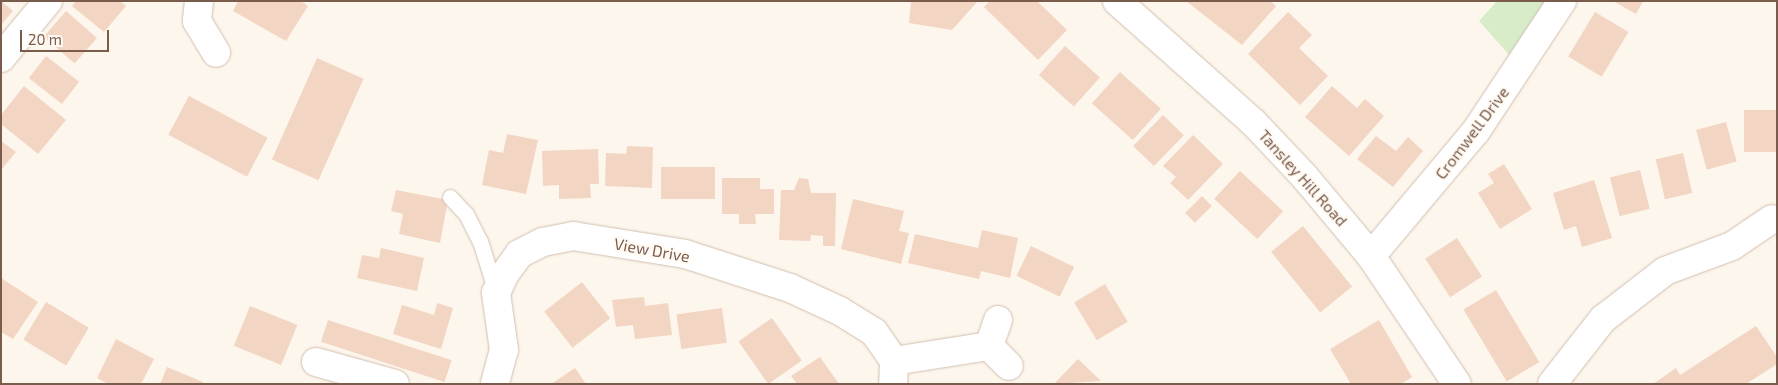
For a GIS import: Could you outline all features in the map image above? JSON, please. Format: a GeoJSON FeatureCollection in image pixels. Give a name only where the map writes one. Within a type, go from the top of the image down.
{"type":"FeatureCollection","features":[{"type":"Feature","properties":{"kind":"street"},"geometry":{"type":"LineString","coordinates":[[1,58],[48,1]]}},
{"type":"Feature","properties":{"kind":"street"},"geometry":{"type":"LineString","coordinates":[[199,1],[197,21],[216,53]]}},
{"type":"Feature","properties":{"kind":"street","name":"Tansley Hill Road"},"geometry":{"type":"LineString","coordinates":[[1117,1],[1253,122],[1371,256],[1457,384]]}},
{"type":"Feature","properties":{"kind":"street","name":"Cromwell Drive"},"geometry":{"type":"LineString","coordinates":[[1371,256],[1476,131],[1562,1]]}},
{"type":"Feature","properties":{"kind":"street"},"geometry":{"type":"LineString","coordinates":[[1552,384],[1603,319],[1666,271],[1732,246],[1772,219]]}},
{"type":"Feature","properties":{"kind":"street","name":"View Drive"},"geometry":{"type":"LineString","coordinates":[[496,293],[519,254],[543,242],[573,236],[685,254],[790,288],[840,311],[874,332],[894,372],[989,346]]}},
{"type":"Feature","properties":{"kind":"street"},"geometry":{"type":"LineString","coordinates":[[495,383],[504,350],[496,293]]}},
{"type":"Feature","properties":{"kind":"street"},"geometry":{"type":"LineString","coordinates":[[998,320],[989,346],[1009,366]]}},
{"type":"Feature","properties":{"kind":"street"},"geometry":{"type":"LineString","coordinates":[[316,362],[395,384]]}},
{"type":"Feature","properties":{"kind":"lane"},"geometry":{"type":"LineString","coordinates":[[450,197],[466,214],[480,241],[496,293]]}},
{"type":"Feature","properties":{"kind":"green space"},"geometry":{"type":"Polygon","coordinates":[[[1497,1],[1545,1],[1510,56],[1479,21],[1497,1]]]}},
{"type":"Feature","properties":{"kind":"building"},"geometry":{"type":"Polygon","coordinates":[[[1,1],[13,11],[1,25],[1,1]]]}},
{"type":"Feature","properties":{"kind":"building"},"geometry":{"type":"Polygon","coordinates":[[[76,1],[120,1],[126,6],[104,32],[72,6],[76,1]]]}},
{"type":"Feature","properties":{"kind":"building"},"geometry":{"type":"Polygon","coordinates":[[[238,1],[301,1],[308,6],[286,41],[233,11],[238,1]]]}},
{"type":"Feature","properties":{"kind":"building"},"geometry":{"type":"Polygon","coordinates":[[[911,1],[978,1],[952,30],[909,23],[911,1]]]}},
{"type":"Feature","properties":{"kind":"building"},"geometry":{"type":"Polygon","coordinates":[[[990,1],[1037,1],[1067,30],[1038,60],[984,7],[990,1]]]}},
{"type":"Feature","properties":{"kind":"building"},"geometry":{"type":"Polygon","coordinates":[[[1186,1],[1270,1],[1276,6],[1242,45],[1186,1]]]}},
{"type":"Feature","properties":{"kind":"building"},"geometry":{"type":"Polygon","coordinates":[[[1613,1],[1643,1],[1636,14],[1613,1]]]}},
{"type":"Feature","properties":{"kind":"building"},"geometry":{"type":"Polygon","coordinates":[[[66,11],[97,38],[75,64],[44,37],[66,11]]]}},
{"type":"Feature","properties":{"kind":"building"},"geometry":{"type":"Polygon","coordinates":[[[1288,12],[1312,35],[1299,48],[1328,76],[1300,105],[1248,54],[1288,12]]]}},
{"type":"Feature","properties":{"kind":"building"},"geometry":{"type":"Polygon","coordinates":[[[1595,12],[1628,32],[1602,77],[1568,57],[1595,12]]]}},
{"type":"Feature","properties":{"kind":"building"},"geometry":{"type":"Polygon","coordinates":[[[1065,46],[1100,77],[1074,106],[1039,75],[1065,46]]]}},
{"type":"Feature","properties":{"kind":"building"},"geometry":{"type":"Polygon","coordinates":[[[46,56],[79,82],[62,104],[29,78],[46,56]]]}},
{"type":"Feature","properties":{"kind":"building"},"geometry":{"type":"Polygon","coordinates":[[[317,58],[364,79],[318,180],[272,159],[317,58]]]}},
{"type":"Feature","properties":{"kind":"building"},"geometry":{"type":"Polygon","coordinates":[[[1120,72],[1161,109],[1133,140],[1092,103],[1120,72]]]}},
{"type":"Feature","properties":{"kind":"building"},"geometry":{"type":"Polygon","coordinates":[[[24,86],[66,120],[38,154],[1,124],[1,115],[24,86]]]}},
{"type":"Feature","properties":{"kind":"building"},"geometry":{"type":"Polygon","coordinates":[[[1332,86],[1357,108],[1365,99],[1384,116],[1349,156],[1305,117],[1332,86]]]}},
{"type":"Feature","properties":{"kind":"building"},"geometry":{"type":"Polygon","coordinates":[[[189,96],[268,138],[247,177],[168,135],[189,96]]]}},
{"type":"Feature","properties":{"kind":"building"},"geometry":{"type":"Polygon","coordinates":[[[1744,110],[1777,110],[1777,152],[1744,152],[1744,110]]]}},
{"type":"Feature","properties":{"kind":"building"},"geometry":{"type":"Polygon","coordinates":[[[1163,115],[1184,135],[1154,166],[1133,146],[1163,115]]]}},
{"type":"Feature","properties":{"kind":"building"},"geometry":{"type":"Polygon","coordinates":[[[1726,122],[1737,162],[1707,170],[1696,130],[1726,122]]]}},
{"type":"Feature","properties":{"kind":"building"},"geometry":{"type":"Polygon","coordinates":[[[507,134],[538,140],[526,194],[482,185],[489,150],[503,153],[507,134]]]}},
{"type":"Feature","properties":{"kind":"building"},"geometry":{"type":"Polygon","coordinates":[[[1193,135],[1223,164],[1188,200],[1170,183],[1176,177],[1163,166],[1193,135]]]}},
{"type":"Feature","properties":{"kind":"building"},"geometry":{"type":"Polygon","coordinates":[[[1376,136],[1396,151],[1408,137],[1423,151],[1393,187],[1357,159],[1376,136]]]}},
{"type":"Feature","properties":{"kind":"building"},"geometry":{"type":"Polygon","coordinates":[[[1,141],[16,152],[1,170],[1,141]]]}},
{"type":"Feature","properties":{"kind":"building"},"geometry":{"type":"Polygon","coordinates":[[[627,146],[653,147],[652,188],[605,186],[606,153],[626,154],[627,146]]]}},
{"type":"Feature","properties":{"kind":"building"},"geometry":{"type":"Polygon","coordinates":[[[598,149],[599,184],[590,184],[591,198],[559,199],[559,185],[543,186],[542,151],[598,149]]]}},
{"type":"Feature","properties":{"kind":"building"},"geometry":{"type":"Polygon","coordinates":[[[1683,153],[1692,193],[1665,199],[1656,159],[1683,153]]]}},
{"type":"Feature","properties":{"kind":"building"},"geometry":{"type":"Polygon","coordinates":[[[1504,164],[1532,209],[1500,229],[1478,193],[1494,183],[1488,174],[1504,164]]]}},
{"type":"Feature","properties":{"kind":"building"},"geometry":{"type":"Polygon","coordinates":[[[661,167],[715,167],[715,199],[661,199],[661,167]]]}},
{"type":"Feature","properties":{"kind":"building"},"geometry":{"type":"Polygon","coordinates":[[[1640,170],[1650,209],[1620,216],[1610,177],[1640,170]]]}},
{"type":"Feature","properties":{"kind":"building"},"geometry":{"type":"Polygon","coordinates":[[[1240,171],[1283,211],[1257,239],[1214,199],[1240,171]]]}},
{"type":"Feature","properties":{"kind":"building"},"geometry":{"type":"Polygon","coordinates":[[[722,178],[760,178],[760,189],[774,189],[774,214],[755,214],[756,224],[739,224],[739,214],[722,214],[722,178]]]}},
{"type":"Feature","properties":{"kind":"building"},"geometry":{"type":"Polygon","coordinates":[[[799,178],[808,179],[811,193],[836,193],[835,246],[823,246],[823,236],[811,235],[810,241],[779,240],[781,190],[794,190],[799,178]]]}},
{"type":"Feature","properties":{"kind":"building"},"geometry":{"type":"Polygon","coordinates":[[[1594,180],[1612,238],[1582,247],[1576,226],[1564,230],[1553,193],[1594,180]]]}},
{"type":"Feature","properties":{"kind":"building"},"geometry":{"type":"Polygon","coordinates":[[[396,190],[448,200],[440,243],[399,234],[403,214],[391,211],[396,190]]]}},
{"type":"Feature","properties":{"kind":"building"},"geometry":{"type":"Polygon","coordinates":[[[1202,196],[1212,206],[1195,223],[1185,213],[1202,196]]]}},
{"type":"Feature","properties":{"kind":"building"},"geometry":{"type":"Polygon","coordinates":[[[853,199],[904,211],[899,231],[909,233],[901,264],[841,249],[853,199]]]}},
{"type":"Feature","properties":{"kind":"building"},"geometry":{"type":"Polygon","coordinates":[[[1303,226],[1352,287],[1320,312],[1271,252],[1303,226]]]}},
{"type":"Feature","properties":{"kind":"building"},"geometry":{"type":"Polygon","coordinates":[[[982,230],[1018,238],[1010,278],[981,271],[979,279],[908,263],[915,234],[978,248],[982,230]]]}},
{"type":"Feature","properties":{"kind":"building"},"geometry":{"type":"Polygon","coordinates":[[[1457,238],[1482,277],[1450,297],[1425,259],[1457,238]]]}},
{"type":"Feature","properties":{"kind":"building"},"geometry":{"type":"Polygon","coordinates":[[[1031,246],[1074,267],[1060,297],[1017,276],[1031,246]]]}},
{"type":"Feature","properties":{"kind":"building"},"geometry":{"type":"Polygon","coordinates":[[[381,248],[424,258],[417,291],[357,278],[362,255],[379,258],[381,248]]]}},
{"type":"Feature","properties":{"kind":"building"},"geometry":{"type":"Polygon","coordinates":[[[1,278],[38,302],[13,339],[1,332],[1,278]]]}},
{"type":"Feature","properties":{"kind":"building"},"geometry":{"type":"Polygon","coordinates":[[[582,282],[610,318],[572,348],[544,312],[582,282]]]}},
{"type":"Feature","properties":{"kind":"building"},"geometry":{"type":"Polygon","coordinates":[[[1105,284],[1128,322],[1097,340],[1074,303],[1105,284]]]}},
{"type":"Feature","properties":{"kind":"building"},"geometry":{"type":"Polygon","coordinates":[[[1496,290],[1539,362],[1507,382],[1463,310],[1496,290]]]}},
{"type":"Feature","properties":{"kind":"building"},"geometry":{"type":"Polygon","coordinates":[[[644,297],[645,306],[668,303],[672,335],[635,339],[633,325],[616,327],[612,300],[644,297]]]}},
{"type":"Feature","properties":{"kind":"building"},"geometry":{"type":"Polygon","coordinates":[[[46,302],[89,328],[66,365],[23,340],[46,302]]]}},
{"type":"Feature","properties":{"kind":"building"},"geometry":{"type":"Polygon","coordinates":[[[437,303],[453,308],[441,349],[393,334],[402,305],[434,315],[437,303]]]}},
{"type":"Feature","properties":{"kind":"building"},"geometry":{"type":"Polygon","coordinates":[[[250,306],[297,325],[281,365],[234,346],[250,306]]]}},
{"type":"Feature","properties":{"kind":"building"},"geometry":{"type":"Polygon","coordinates":[[[722,308],[727,343],[681,349],[676,314],[722,308]]]}},
{"type":"Feature","properties":{"kind":"building"},"geometry":{"type":"Polygon","coordinates":[[[772,318],[802,361],[768,384],[738,342],[772,318]]]}},
{"type":"Feature","properties":{"kind":"building"},"geometry":{"type":"Polygon","coordinates":[[[328,320],[452,360],[445,382],[321,342],[328,320]]]}},
{"type":"Feature","properties":{"kind":"building"},"geometry":{"type":"Polygon","coordinates":[[[1379,320],[1412,377],[1401,384],[1351,384],[1330,349],[1379,320]]]}},
{"type":"Feature","properties":{"kind":"building"},"geometry":{"type":"Polygon","coordinates":[[[1756,326],[1777,357],[1777,364],[1746,384],[1653,384],[1676,368],[1680,375],[1756,326]]]}},
{"type":"Feature","properties":{"kind":"building"},"geometry":{"type":"Polygon","coordinates":[[[116,339],[154,359],[141,384],[108,384],[97,378],[116,339]]]}},
{"type":"Feature","properties":{"kind":"building"},"geometry":{"type":"Polygon","coordinates":[[[820,357],[839,384],[797,384],[791,376],[820,357]]]}},
{"type":"Feature","properties":{"kind":"building"},"geometry":{"type":"Polygon","coordinates":[[[1078,359],[1101,381],[1054,384],[1078,359]]]}},
{"type":"Feature","properties":{"kind":"building"},"geometry":{"type":"Polygon","coordinates":[[[167,367],[203,382],[202,384],[160,384],[167,367]]]}},
{"type":"Feature","properties":{"kind":"building"},"geometry":{"type":"Polygon","coordinates":[[[575,368],[586,384],[551,384],[575,368]]]}}]}
